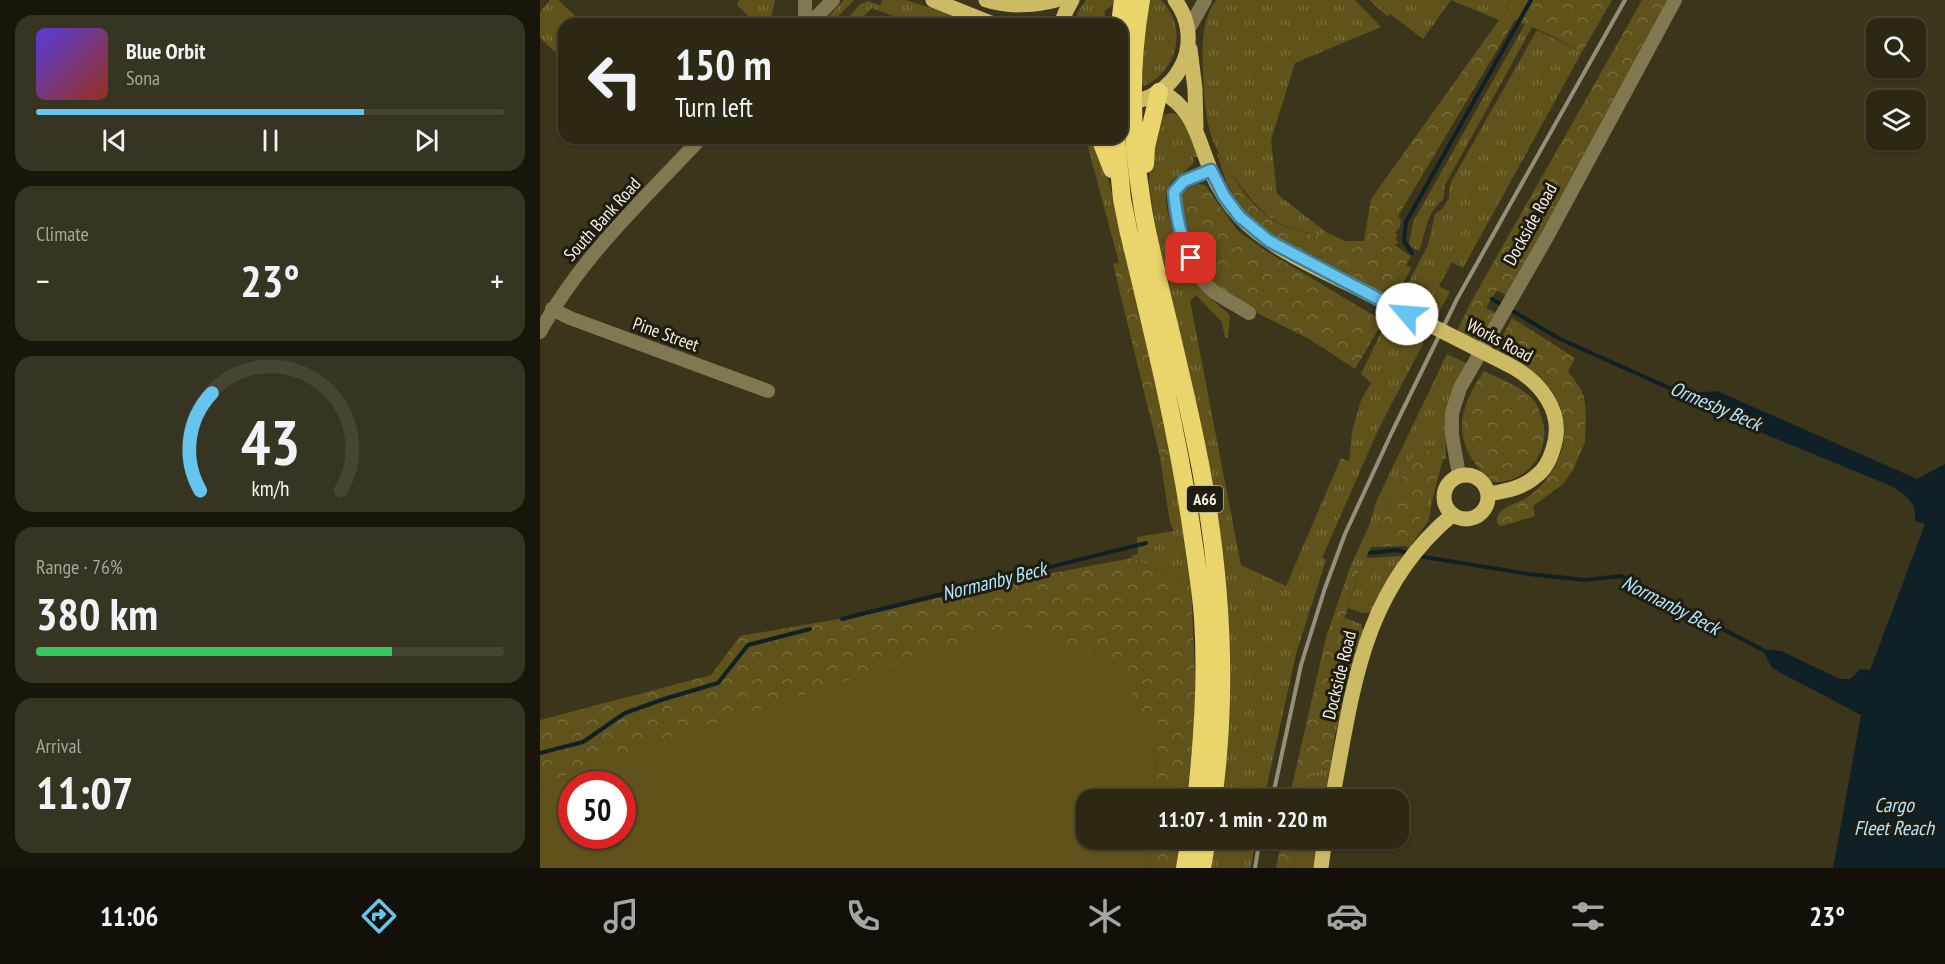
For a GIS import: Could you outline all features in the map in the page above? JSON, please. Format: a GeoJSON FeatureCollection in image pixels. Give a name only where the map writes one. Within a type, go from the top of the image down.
{"type":"FeatureCollection","features":[{"type":"Feature","properties":{"kind":"highway"},"geometry":{"type":"LineString","coordinates":[[1121,18],[1123,0]]}},
{"type":"Feature","properties":{"kind":"highway","name":"A66"},"geometry":{"type":"LineString","coordinates":[[1128,96],[1141,0]]}},
{"type":"Feature","properties":{"kind":"highway","name":"A66"},"geometry":{"type":"LineString","coordinates":[[1142,204],[1146,147],[1160,92]]}},
{"type":"Feature","properties":{"kind":"highway","name":"A66"},"geometry":{"type":"LineString","coordinates":[[1128,106],[1142,204],[1193,428],[1215,569],[1220,628],[1222,703],[1214,789]]}},
{"type":"Feature","properties":{"kind":"highway","name":"A66"},"geometry":{"type":"LineString","coordinates":[[1103,144],[1122,199]]}},
{"type":"Feature","properties":{"kind":"highway","name":"A66"},"geometry":{"type":"LineString","coordinates":[[1117,144],[1122,199],[1173,422],[1187,496],[1198,576],[1203,617],[1204,693],[1197,789]]}},
{"type":"Feature","properties":{"kind":"highway"},"geometry":{"type":"LineString","coordinates":[[1185,868],[1188,849]]}},
{"type":"Feature","properties":{"kind":"highway"},"geometry":{"type":"LineString","coordinates":[[1202,868],[1205,849]]}},
{"type":"Feature","properties":{"kind":"main road"},"geometry":{"type":"LineString","coordinates":[[933,0],[978,18]]}},
{"type":"Feature","properties":{"kind":"main road"},"geometry":{"type":"LineString","coordinates":[[986,0],[1012,5],[1056,0]]}},
{"type":"Feature","properties":{"kind":"main road"},"geometry":{"type":"LineString","coordinates":[[1063,18],[1072,0]]}},
{"type":"Feature","properties":{"kind":"main road","name":"Works Road"},"geometry":{"type":"LineString","coordinates":[[1176,0],[1183,12],[1188,34],[1195,89],[1196,128]]}},
{"type":"Feature","properties":{"kind":"main road"},"geometry":{"type":"LineString","coordinates":[[1128,102],[1142,100],[1160,92],[1169,84],[1181,68],[1188,48],[1188,34]]}},
{"type":"Feature","properties":{"kind":"main road","name":"Works Road"},"geometry":{"type":"LineString","coordinates":[[1160,92],[1173,98],[1196,128],[1211,170],[1224,196],[1240,217],[1256,231],[1289,253],[1507,364],[1531,378],[1542,390],[1551,403],[1555,415],[1556,432],[1549,461],[1538,476],[1522,486],[1489,494]]}},
{"type":"Feature","properties":{"kind":"main road"},"geometry":{"type":"LineString","coordinates":[[1459,475],[1475,476],[1483,482],[1489,494],[1488,505],[1480,516],[1464,520],[1452,515],[1446,508],[1443,498],[1445,489],[1450,481],[1459,475]]}},
{"type":"Feature","properties":{"kind":"main road","name":"Dockside Road"},"geometry":{"type":"LineString","coordinates":[[1334,789],[1362,651],[1371,625],[1398,574],[1436,528],[1452,515]]}},
{"type":"Feature","properties":{"kind":"main road"},"geometry":{"type":"LineString","coordinates":[[1321,868],[1324,849]]}},
{"type":"Feature","properties":{"kind":"street"},"geometry":{"type":"LineString","coordinates":[[805,0],[806,18]]}},
{"type":"Feature","properties":{"kind":"street"},"geometry":{"type":"LineString","coordinates":[[814,18],[833,0]]}},
{"type":"Feature","properties":{"kind":"street"},"geometry":{"type":"LineString","coordinates":[[1188,34],[1204,0]]}},
{"type":"Feature","properties":{"kind":"street","name":"Dockside Road"},"geometry":{"type":"LineString","coordinates":[[1459,475],[1452,435],[1452,413],[1460,388],[1546,237],[1675,0]]}},
{"type":"Feature","properties":{"kind":"street","name":"South Bank Road"},"geometry":{"type":"LineString","coordinates":[[540,332],[552,309],[570,284],[613,232],[695,144]]}},
{"type":"Feature","properties":{"kind":"street"},"geometry":{"type":"LineString","coordinates":[[1211,170],[1184,181],[1174,192],[1182,238],[1197,269],[1212,290],[1249,313]]}},
{"type":"Feature","properties":{"kind":"street","name":"Pine Street"},"geometry":{"type":"LineString","coordinates":[[552,309],[570,318],[768,391]]}},
{"type":"Feature","properties":{"kind":"green space"},"geometry":{"type":"Polygon","coordinates":[[[550,0],[559,0],[577,18],[558,18],[558,54],[540,38],[540,12],[550,0]]]}},
{"type":"Feature","properties":{"kind":"green space"},"geometry":{"type":"Polygon","coordinates":[[[739,0],[775,0],[771,18],[751,18],[737,5],[739,0]]]}},
{"type":"Feature","properties":{"kind":"green space"},"geometry":{"type":"Polygon","coordinates":[[[844,0],[854,0],[837,18],[827,18],[844,0]]]}},
{"type":"Feature","properties":{"kind":"green space"},"geometry":{"type":"Polygon","coordinates":[[[883,0],[906,0],[960,18],[898,18],[872,8],[862,18],[848,18],[859,5],[868,1],[880,5],[883,0]]]}},
{"type":"Feature","properties":{"kind":"green space"},"geometry":{"type":"Polygon","coordinates":[[[1086,0],[1114,0],[1114,4],[1105,11],[1104,18],[1076,18],[1086,0]]]}},
{"type":"Feature","properties":{"kind":"green space"},"geometry":{"type":"Polygon","coordinates":[[[1149,0],[1161,0],[1175,23],[1177,35],[1172,59],[1156,79],[1145,86],[1142,84],[1144,41],[1149,0]]]}},
{"type":"Feature","properties":{"kind":"green space"},"geometry":{"type":"Polygon","coordinates":[[[1216,0],[1355,0],[1381,27],[1295,63],[1271,140],[1277,194],[1326,232],[1321,237],[1286,226],[1266,215],[1254,203],[1217,151],[1208,124],[1202,53],[1205,25],[1216,0]]]}},
{"type":"Feature","properties":{"kind":"green space"},"geometry":{"type":"Polygon","coordinates":[[[1369,0],[1451,0],[1423,39],[1390,14],[1388,17],[1369,0]]]}},
{"type":"Feature","properties":{"kind":"green space"},"geometry":{"type":"Polygon","coordinates":[[[1451,0],[1517,0],[1499,20],[1451,0]]]}},
{"type":"Feature","properties":{"kind":"green space"},"geometry":{"type":"Polygon","coordinates":[[[1517,0],[1612,0],[1582,52],[1515,20],[1398,216],[1401,220],[1400,227],[1395,233],[1398,235],[1395,239],[1399,242],[1395,245],[1411,256],[1406,265],[1411,268],[1394,301],[1278,242],[1238,202],[1228,186],[1216,151],[1251,201],[1270,218],[1289,228],[1320,237],[1326,232],[1345,241],[1364,241],[1371,199],[1499,20],[1517,0]]]}},
{"type":"Feature","properties":{"kind":"green space"},"geometry":{"type":"Polygon","coordinates":[[[1642,0],[1667,0],[1507,296],[1497,290],[1486,308],[1496,313],[1479,345],[1456,333],[1471,302],[1642,0]]]}},
{"type":"Feature","properties":{"kind":"green space"},"geometry":{"type":"Polygon","coordinates":[[[1525,24],[1532,27],[1445,185],[1443,200],[1433,210],[1419,251],[1409,243],[1413,222],[1525,24]]]}},
{"type":"Feature","properties":{"kind":"green space"},"geometry":{"type":"Polygon","coordinates":[[[1537,30],[1582,52],[1463,268],[1452,262],[1439,286],[1450,292],[1434,322],[1398,303],[1428,245],[1435,214],[1442,209],[1449,198],[1451,182],[1537,30]]]}},
{"type":"Feature","properties":{"kind":"green space"},"geometry":{"type":"Polygon","coordinates":[[[1172,113],[1180,116],[1197,152],[1197,157],[1193,157],[1194,162],[1191,166],[1174,179],[1166,193],[1167,207],[1178,249],[1198,284],[1230,317],[1228,337],[1225,338],[1222,322],[1196,295],[1190,301],[1241,565],[1286,586],[1341,458],[1349,461],[1352,432],[1361,400],[1371,383],[1361,374],[1386,322],[1424,342],[1379,428],[1322,558],[1326,560],[1296,654],[1266,789],[1222,789],[1228,703],[1149,184],[1150,153],[1159,116],[1172,113]]]}},
{"type":"Feature","properties":{"kind":"green space"},"geometry":{"type":"Polygon","coordinates":[[[1087,144],[1096,144],[1108,177],[1132,278],[1119,263],[1087,144]]]}},
{"type":"Feature","properties":{"kind":"green space"},"geometry":{"type":"Polygon","coordinates":[[[1198,184],[1205,185],[1237,230],[1263,249],[1383,321],[1355,369],[1311,340],[1241,305],[1210,282],[1196,253],[1182,208],[1182,194],[1188,188],[1198,184]]]}},
{"type":"Feature","properties":{"kind":"green space"},"geometry":{"type":"Polygon","coordinates":[[[1119,263],[1132,278],[1172,457],[1160,457],[1113,264],[1119,263]]]}},
{"type":"Feature","properties":{"kind":"green space"},"geometry":{"type":"Polygon","coordinates":[[[1512,318],[1575,358],[1568,371],[1584,397],[1585,442],[1573,470],[1563,484],[1533,506],[1535,516],[1500,526],[1497,523],[1499,513],[1526,498],[1551,474],[1559,458],[1564,426],[1561,410],[1554,394],[1542,380],[1495,351],[1512,318]]]}},
{"type":"Feature","properties":{"kind":"green space"},"geometry":{"type":"Polygon","coordinates":[[[1447,354],[1468,364],[1457,382],[1445,413],[1446,459],[1443,459],[1429,520],[1409,548],[1406,546],[1423,511],[1420,443],[1400,484],[1386,503],[1390,506],[1366,558],[1402,556],[1370,613],[1348,608],[1360,570],[1351,565],[1369,526],[1376,502],[1447,354]]]}},
{"type":"Feature","properties":{"kind":"green space"},"geometry":{"type":"Polygon","coordinates":[[[1484,371],[1528,394],[1539,409],[1544,426],[1542,447],[1533,465],[1516,478],[1504,481],[1492,482],[1479,468],[1464,442],[1463,415],[1474,386],[1484,371]]]}},
{"type":"Feature","properties":{"kind":"green space"},"geometry":{"type":"Polygon","coordinates":[[[1419,442],[1432,455],[1437,464],[1435,482],[1426,505],[1406,546],[1371,547],[1390,506],[1386,503],[1400,484],[1419,442]]]}},
{"type":"Feature","properties":{"kind":"green space"},"geometry":{"type":"Polygon","coordinates":[[[1160,457],[1172,457],[1191,584],[1132,558],[1132,555],[1138,554],[1137,537],[1174,531],[1170,523],[1160,457]]]}},
{"type":"Feature","properties":{"kind":"green space"},"geometry":{"type":"Polygon","coordinates":[[[1132,558],[1191,584],[1195,727],[1187,789],[1153,789],[1158,748],[590,764],[575,771],[558,771],[558,779],[540,788],[540,720],[711,675],[740,636],[879,612],[1006,582],[1132,558]]]}},
{"type":"Feature","properties":{"kind":"green space"},"geometry":{"type":"Polygon","coordinates":[[[1351,565],[1360,569],[1338,639],[1347,650],[1332,725],[1335,735],[1330,768],[1318,769],[1309,789],[1291,789],[1326,637],[1351,565]]]}},
{"type":"Feature","properties":{"kind":"green space"},"geometry":{"type":"Polygon","coordinates":[[[1345,618],[1361,624],[1364,632],[1335,735],[1332,725],[1347,651],[1338,639],[1345,618]]]}},
{"type":"Feature","properties":{"kind":"green space"},"geometry":{"type":"Polygon","coordinates":[[[1019,625],[1119,664],[1158,748],[1153,789],[1076,789],[1076,849],[1146,849],[1144,868],[540,868],[540,788],[558,779],[558,849],[636,849],[636,771],[575,771],[590,764],[1019,625]]]}},
{"type":"Feature","properties":{"kind":"green space"},"geometry":{"type":"Polygon","coordinates":[[[1330,768],[1326,789],[1310,789],[1318,769],[1330,768]]]}},
{"type":"Feature","properties":{"kind":"green space"},"geometry":{"type":"Polygon","coordinates":[[[1146,849],[1179,849],[1176,868],[1144,868],[1146,849]]]}},
{"type":"Feature","properties":{"kind":"green space"},"geometry":{"type":"Polygon","coordinates":[[[1213,849],[1254,849],[1251,868],[1210,868],[1213,849]]]}},
{"type":"Feature","properties":{"kind":"green space"},"geometry":{"type":"Polygon","coordinates":[[[1280,849],[1295,849],[1293,868],[1276,868],[1280,849]]]}},
{"type":"Feature","properties":{"kind":"green space"},"geometry":{"type":"Polygon","coordinates":[[[1295,849],[1317,849],[1314,868],[1293,868],[1295,849]]]}},
{"type":"Feature","properties":{"kind":"water","name":"Cargo Fleet Reach"},"geometry":{"type":"Polygon","coordinates":[[[1717,391],[1917,479],[1945,464],[1945,868],[1833,868],[1861,715],[1772,668],[1762,649],[1781,651],[1840,679],[1850,679],[1861,669],[1870,670],[1925,524],[1915,521],[1912,504],[1906,496],[1891,486],[1670,395],[1717,391]]]}},
{"type":"Feature","properties":{"kind":"waterway","name":"Ormesby Beck"},"geometry":{"type":"LineString","coordinates":[[1412,253],[1404,241],[1406,222],[1531,0]]}},
{"type":"Feature","properties":{"kind":"waterway","name":"Ormesby Beck"},"geometry":{"type":"LineString","coordinates":[[1492,299],[1560,339],[1685,395]]}},
{"type":"Feature","properties":{"kind":"waterway","name":"Normanby Beck"},"geometry":{"type":"LineString","coordinates":[[842,619],[1146,543]]}},
{"type":"Feature","properties":{"kind":"waterway","name":"Normanby Beck"},"geometry":{"type":"LineString","coordinates":[[1370,553],[1397,550],[1411,554]]}},
{"type":"Feature","properties":{"kind":"waterway","name":"Normanby Beck"},"geometry":{"type":"LineString","coordinates":[[1418,556],[1529,574],[1585,580],[1621,576],[1765,651]]}},
{"type":"Feature","properties":{"kind":"waterway","name":"Normanby Beck"},"geometry":{"type":"LineString","coordinates":[[540,753],[583,742],[625,713],[718,683],[748,645],[810,629]]}},
{"type":"Feature","properties":{"kind":"railway"},"geometry":{"type":"LineString","coordinates":[[1274,789],[1301,665],[1345,534],[1457,299],[1625,0]]}},
{"type":"Feature","properties":{"kind":"railway"},"geometry":{"type":"LineString","coordinates":[[1255,868],[1258,849]]}},
{"type":"Feature","properties":{"kind":"route"},"geometry":{"type":"LineString","coordinates":[[1191,258],[1185,247],[1176,212],[1174,192],[1184,181],[1211,170],[1224,196],[1240,217],[1269,241],[1407,314]]}}]}
